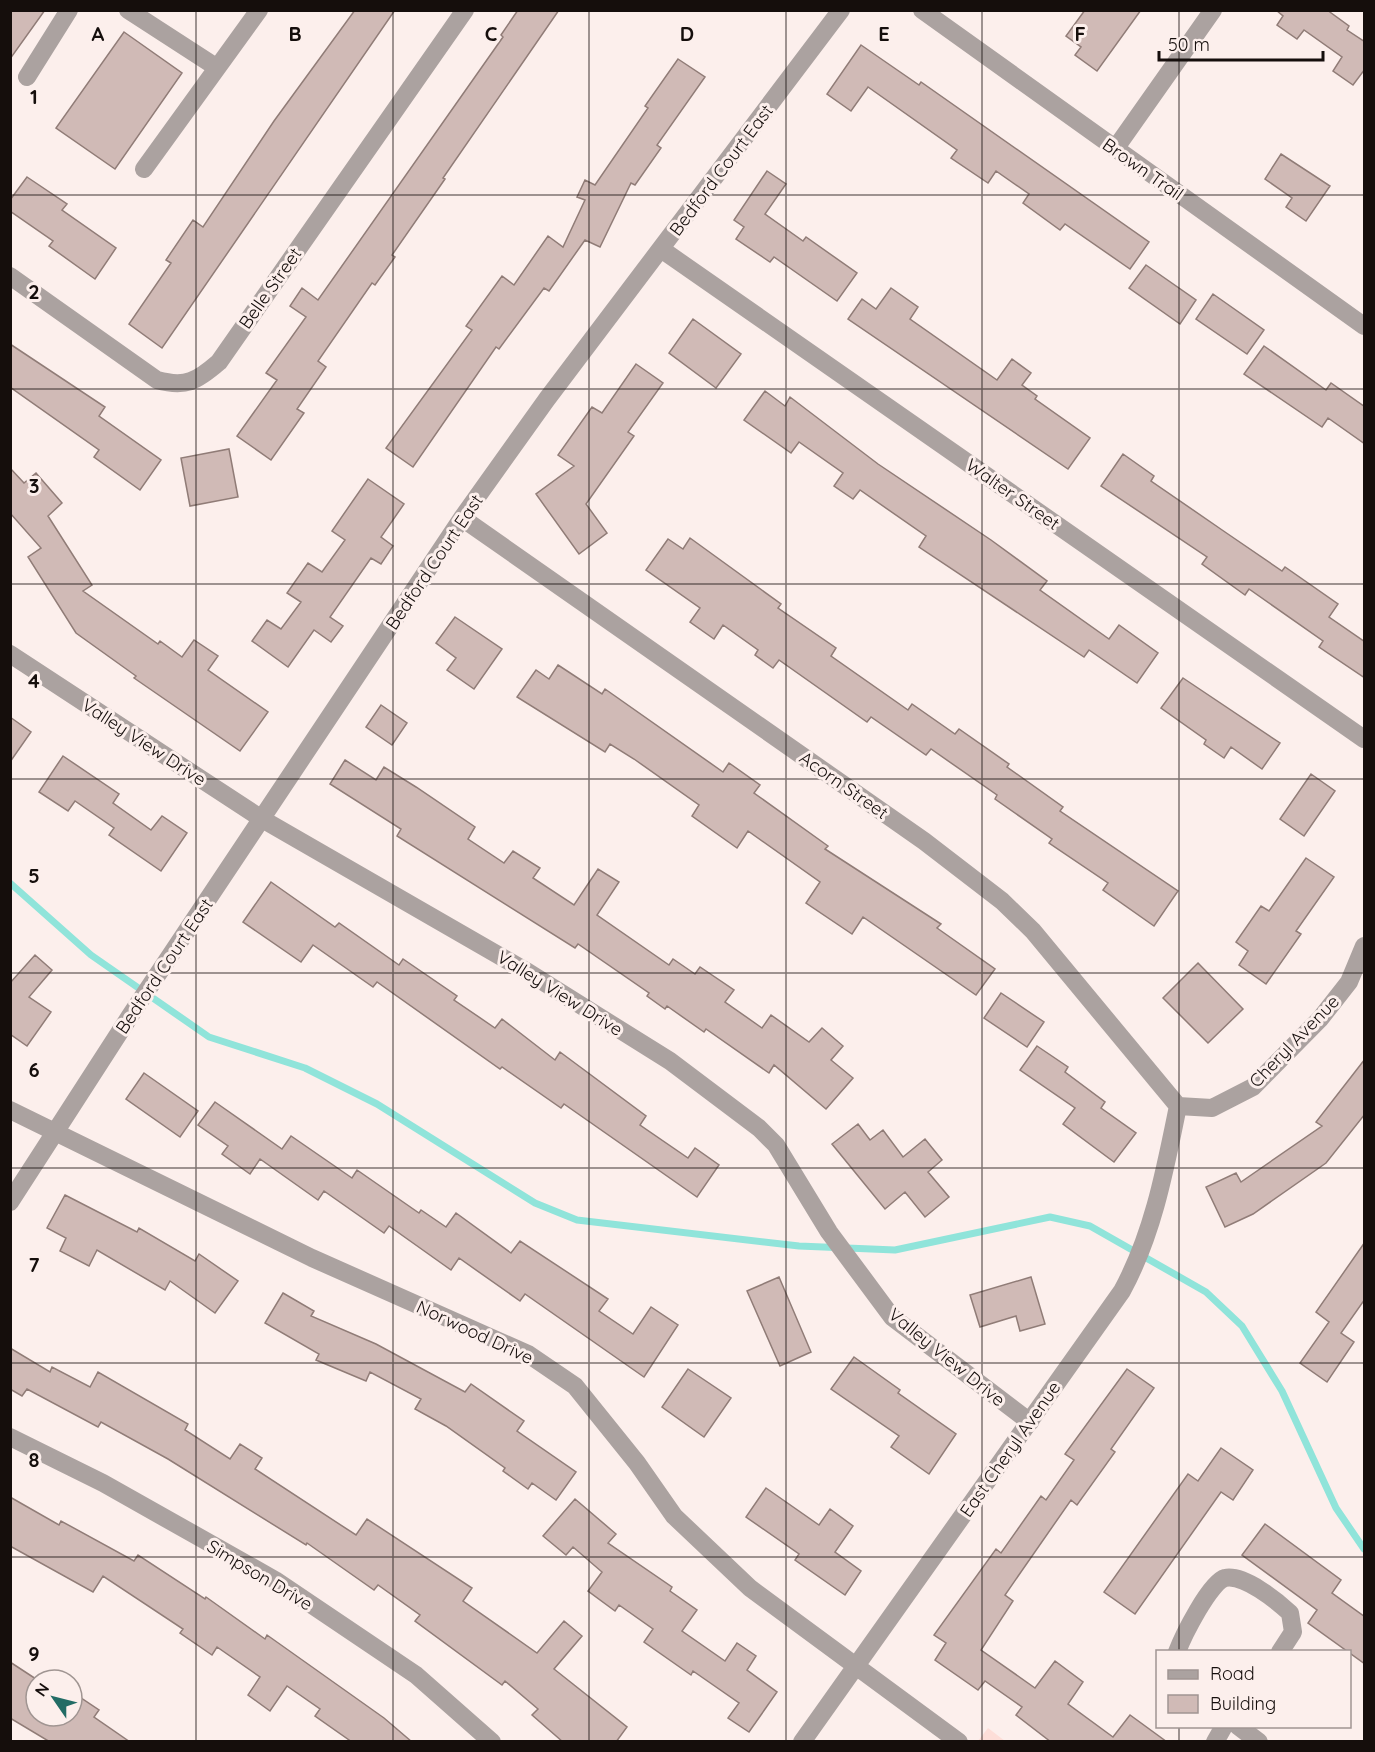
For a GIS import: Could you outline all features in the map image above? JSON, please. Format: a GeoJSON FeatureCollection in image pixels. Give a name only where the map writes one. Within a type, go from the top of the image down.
{"type":"FeatureCollection","features":[{"type":"Feature","properties":{"kind":"street"},"geometry":{"type":"LineString","coordinates":[[27,77],[69,10]]}},
{"type":"Feature","properties":{"kind":"street"},"geometry":{"type":"LineString","coordinates":[[128,10],[216,67]]}},
{"type":"Feature","properties":{"kind":"street"},"geometry":{"type":"LineString","coordinates":[[144,169],[259,10]]}},
{"type":"Feature","properties":{"kind":"street","name":"Belle Street"},"geometry":{"type":"LineString","coordinates":[[10,276],[158,380],[175,385],[186,384],[209,371],[219,362],[465,10]]}},
{"type":"Feature","properties":{"kind":"street","name":"Bedford Court East"},"geometry":{"type":"LineString","coordinates":[[10,1202],[130,1016],[462,518],[547,399],[841,10]]}},
{"type":"Feature","properties":{"kind":"street","name":"Brown Trail"},"geometry":{"type":"LineString","coordinates":[[922,10],[1365,326]]}},
{"type":"Feature","properties":{"kind":"street"},"geometry":{"type":"LineString","coordinates":[[1115,149],[1213,10]]}},
{"type":"Feature","properties":{"kind":"street","name":"Walter Street"},"geometry":{"type":"LineString","coordinates":[[661,249],[1365,739]]}},
{"type":"Feature","properties":{"kind":"street","name":"Acorn Street"},"geometry":{"type":"LineString","coordinates":[[462,518],[924,841],[1002,901],[1033,931],[1178,1106]]}},
{"type":"Feature","properties":{"kind":"street","name":"Valley View Drive"},"geometry":{"type":"LineString","coordinates":[[10,654],[262,819],[526,971],[670,1061],[759,1128],[776,1145],[829,1232],[892,1317],[1030,1422]]}},
{"type":"Feature","properties":{"kind":"street","name":"Cheryl Avenue"},"geometry":{"type":"LineString","coordinates":[[1178,1106],[1212,1108],[1253,1087],[1320,1019],[1349,982],[1365,946]]}},
{"type":"Feature","properties":{"kind":"street","name":"East Cheryl Avenue"},"geometry":{"type":"LineString","coordinates":[[802,1742],[1122,1291],[1137,1264],[1148,1233],[1178,1106]]}},
{"type":"Feature","properties":{"kind":"street","name":"Norwood Drive"},"geometry":{"type":"LineString","coordinates":[[10,1110],[312,1258],[528,1354],[566,1379],[575,1386],[638,1463],[674,1516],[750,1588],[959,1742]]}},
{"type":"Feature","properties":{"kind":"street","name":"Simpson Drive"},"geometry":{"type":"LineString","coordinates":[[10,1437],[103,1483],[275,1580],[416,1675],[492,1742]]}},
{"type":"Feature","properties":{"kind":"street"},"geometry":{"type":"LineString","coordinates":[[1178,1650],[1201,1606],[1216,1584],[1224,1578],[1232,1578],[1259,1588],[1290,1612],[1293,1632],[1281,1650]]}},
{"type":"Feature","properties":{"kind":"street"},"geometry":{"type":"LineString","coordinates":[[1215,1742],[1223,1728]]}},
{"type":"Feature","properties":{"kind":"street"},"geometry":{"type":"LineString","coordinates":[[1241,1728],[1259,1742]]}},
{"type":"Feature","properties":{"kind":"shaded area"},"geometry":{"type":"Polygon","coordinates":[[[988,1728],[1005,1741],[978,1741],[988,1728]]]}},
{"type":"Feature","properties":{"kind":"building"},"geometry":{"type":"Polygon","coordinates":[[[10,10],[45,10],[10,59],[10,10]]]}},
{"type":"Feature","properties":{"kind":"building"},"geometry":{"type":"Polygon","coordinates":[[[355,10],[395,10],[162,348],[129,324],[171,263],[166,260],[193,220],[203,227],[274,121],[355,10]]]}},
{"type":"Feature","properties":{"kind":"building"},"geometry":{"type":"Polygon","coordinates":[[[518,10],[559,10],[443,178],[445,179],[392,255],[395,257],[375,285],[372,283],[318,361],[326,367],[297,409],[304,413],[271,460],[237,436],[277,380],[266,373],[306,317],[290,306],[302,288],[318,300],[503,37],[501,35],[518,10]]]}},
{"type":"Feature","properties":{"kind":"building"},"geometry":{"type":"Polygon","coordinates":[[[1085,10],[1141,10],[1097,71],[1075,55],[1081,47],[1066,36],[1085,10]]]}},
{"type":"Feature","properties":{"kind":"building"},"geometry":{"type":"Polygon","coordinates":[[[1276,10],[1327,10],[1349,26],[1347,30],[1365,42],[1365,69],[1353,85],[1333,71],[1342,57],[1304,30],[1297,39],[1277,25],[1283,16],[1276,10]]]}},
{"type":"Feature","properties":{"kind":"building"},"geometry":{"type":"Polygon","coordinates":[[[124,32],[182,73],[115,169],[56,128],[124,32]]]}},
{"type":"Feature","properties":{"kind":"building"},"geometry":{"type":"Polygon","coordinates":[[[861,45],[919,85],[921,82],[1149,242],[1130,269],[1065,224],[1060,230],[1023,203],[1029,194],[996,171],[988,183],[951,158],[957,150],[868,87],[851,111],[827,94],[861,45]]]}},
{"type":"Feature","properties":{"kind":"building"},"geometry":{"type":"Polygon","coordinates":[[[678,59],[705,77],[657,145],[661,148],[635,185],[631,183],[600,247],[585,240],[549,291],[544,288],[499,349],[496,347],[413,467],[386,448],[472,330],[466,326],[502,276],[514,285],[548,236],[563,247],[585,200],[577,197],[585,180],[595,185],[648,108],[645,106],[678,59]]]}},
{"type":"Feature","properties":{"kind":"building"},"geometry":{"type":"Polygon","coordinates":[[[1281,154],[1330,186],[1306,221],[1286,207],[1292,198],[1265,179],[1281,154]]]}},
{"type":"Feature","properties":{"kind":"building"},"geometry":{"type":"Polygon","coordinates":[[[767,171],[786,184],[765,214],[803,241],[806,237],[857,273],[837,301],[774,257],[770,262],[736,239],[744,227],[734,220],[767,171]]]}},
{"type":"Feature","properties":{"kind":"building"},"geometry":{"type":"Polygon","coordinates":[[[27,177],[67,204],[62,210],[116,248],[95,279],[49,246],[53,241],[10,211],[10,200],[27,177]]]}},
{"type":"Feature","properties":{"kind":"building"},"geometry":{"type":"Polygon","coordinates":[[[1146,265],[1196,300],[1180,324],[1129,288],[1146,265]]]}},
{"type":"Feature","properties":{"kind":"building"},"geometry":{"type":"Polygon","coordinates":[[[891,288],[918,307],[910,319],[997,380],[1012,359],[1031,373],[1022,385],[1037,396],[1035,399],[1090,438],[1068,469],[848,319],[862,299],[876,309],[891,288]]]}},
{"type":"Feature","properties":{"kind":"building"},"geometry":{"type":"Polygon","coordinates":[[[1213,294],[1264,330],[1247,354],[1196,319],[1213,294]]]}},
{"type":"Feature","properties":{"kind":"building"},"geometry":{"type":"Polygon","coordinates":[[[693,319],[741,354],[716,388],[669,353],[693,319]]]}},
{"type":"Feature","properties":{"kind":"building"},"geometry":{"type":"Polygon","coordinates":[[[10,344],[105,407],[99,416],[161,460],[140,490],[94,457],[99,450],[10,387],[10,344]]]}},
{"type":"Feature","properties":{"kind":"building"},"geometry":{"type":"Polygon","coordinates":[[[1264,346],[1326,390],[1331,383],[1365,407],[1365,444],[1328,418],[1322,427],[1244,374],[1264,346]]]}},
{"type":"Feature","properties":{"kind":"building"},"geometry":{"type":"Polygon","coordinates":[[[636,364],[663,383],[628,432],[634,436],[586,504],[607,533],[579,554],[536,494],[574,466],[558,455],[592,407],[602,413],[636,364]]]}},
{"type":"Feature","properties":{"kind":"building"},"geometry":{"type":"Polygon","coordinates":[[[765,391],[785,406],[790,397],[878,464],[991,540],[1047,581],[1040,590],[1109,639],[1119,625],[1158,653],[1137,683],[1089,650],[1084,657],[919,547],[926,536],[860,490],[853,499],[834,486],[843,473],[799,442],[791,453],[744,420],[765,391]]]}},
{"type":"Feature","properties":{"kind":"building"},"geometry":{"type":"Polygon","coordinates":[[[229,449],[238,497],[190,506],[181,458],[229,449]]]}},
{"type":"Feature","properties":{"kind":"building"},"geometry":{"type":"Polygon","coordinates":[[[1123,454],[1154,476],[1151,481],[1282,571],[1285,567],[1338,604],[1329,617],[1365,642],[1365,678],[1319,647],[1323,641],[1249,589],[1245,595],[1202,564],[1207,557],[1101,486],[1123,454]]]}},
{"type":"Feature","properties":{"kind":"building"},"geometry":{"type":"Polygon","coordinates":[[[10,468],[24,483],[36,473],[62,503],[48,516],[92,585],[83,591],[158,644],[160,641],[182,657],[194,640],[218,656],[208,670],[268,712],[240,751],[134,678],[136,676],[76,633],[28,557],[41,548],[10,513],[10,468]]]}},
{"type":"Feature","properties":{"kind":"building"},"geometry":{"type":"Polygon","coordinates":[[[368,479],[404,504],[381,537],[393,546],[381,564],[371,558],[330,617],[343,626],[331,642],[314,630],[288,667],[252,641],[267,620],[281,629],[301,602],[287,593],[308,563],[322,572],[345,540],[332,531],[368,479]]]}},
{"type":"Feature","properties":{"kind":"building"},"geometry":{"type":"Polygon","coordinates":[[[690,538],[781,604],[778,608],[836,648],[831,656],[908,710],[912,704],[955,734],[959,729],[1009,764],[1007,767],[1063,807],[1060,811],[1178,891],[1154,926],[1103,890],[1108,883],[1049,843],[1052,839],[995,799],[997,795],[931,749],[926,755],[871,717],[867,722],[779,660],[773,668],[755,655],[758,650],[723,625],[714,639],[690,622],[700,608],[646,570],[668,539],[683,549],[690,538]]]}},
{"type":"Feature","properties":{"kind":"building"},"geometry":{"type":"Polygon","coordinates":[[[455,617],[502,649],[474,689],[447,670],[456,658],[436,643],[455,617]]]}},
{"type":"Feature","properties":{"kind":"building"},"geometry":{"type":"Polygon","coordinates":[[[558,665],[602,694],[605,689],[723,772],[729,763],[760,785],[754,793],[828,846],[825,849],[941,924],[937,928],[995,969],[976,995],[863,917],[852,934],[806,903],[820,882],[748,831],[737,848],[692,816],[699,805],[634,759],[610,744],[605,752],[517,697],[536,670],[549,679],[558,665]]]}},
{"type":"Feature","properties":{"kind":"building"},"geometry":{"type":"Polygon","coordinates":[[[1183,678],[1280,743],[1262,769],[1231,747],[1224,758],[1204,744],[1206,740],[1161,708],[1183,678]]]}},
{"type":"Feature","properties":{"kind":"building"},"geometry":{"type":"Polygon","coordinates":[[[381,705],[407,723],[392,745],[366,727],[381,705]]]}},
{"type":"Feature","properties":{"kind":"building"},"geometry":{"type":"Polygon","coordinates":[[[10,717],[31,732],[10,762],[10,717]]]}},
{"type":"Feature","properties":{"kind":"building"},"geometry":{"type":"Polygon","coordinates":[[[63,756],[119,794],[113,803],[151,830],[162,816],[187,833],[161,871],[109,835],[114,828],[75,801],[68,811],[39,792],[63,756]]]}},
{"type":"Feature","properties":{"kind":"building"},"geometry":{"type":"Polygon","coordinates":[[[345,760],[376,780],[384,767],[416,787],[475,827],[468,839],[504,863],[513,851],[540,868],[533,878],[574,905],[598,869],[619,882],[597,915],[669,965],[673,959],[695,974],[700,967],[734,990],[725,1002],[762,1028],[771,1015],[809,1042],[822,1028],[843,1046],[831,1060],[853,1078],[826,1109],[774,1065],[769,1073],[706,1029],[704,1032],[667,1006],[665,1009],[647,996],[649,993],[578,944],[575,948],[397,836],[401,829],[330,784],[345,760]]]}},
{"type":"Feature","properties":{"kind":"building"},"geometry":{"type":"Polygon","coordinates":[[[1311,774],[1335,791],[1304,836],[1280,819],[1311,774]]]}},
{"type":"Feature","properties":{"kind":"building"},"geometry":{"type":"Polygon","coordinates":[[[1306,858],[1334,877],[1296,931],[1301,934],[1266,984],[1239,965],[1248,951],[1236,942],[1261,906],[1269,911],[1306,858]]]}},
{"type":"Feature","properties":{"kind":"building"},"geometry":{"type":"Polygon","coordinates":[[[271,882],[335,927],[339,923],[399,965],[403,959],[457,996],[454,1000],[495,1028],[502,1019],[555,1060],[560,1052],[646,1116],[640,1125],[688,1158],[695,1148],[719,1165],[697,1197],[564,1104],[561,1108],[502,1067],[500,1069],[377,982],[373,987],[313,945],[301,962],[243,922],[271,882]]]}},
{"type":"Feature","properties":{"kind":"building"},"geometry":{"type":"Polygon","coordinates":[[[35,955],[52,970],[29,997],[51,1012],[27,1046],[10,1034],[10,983],[35,955]]]}},
{"type":"Feature","properties":{"kind":"building"},"geometry":{"type":"Polygon","coordinates":[[[1198,963],[1243,1009],[1208,1043],[1163,998],[1198,963]]]}},
{"type":"Feature","properties":{"kind":"building"},"geometry":{"type":"Polygon","coordinates":[[[1001,993],[1044,1022],[1027,1047],[984,1018],[1001,993]]]}},
{"type":"Feature","properties":{"kind":"building"},"geometry":{"type":"Polygon","coordinates":[[[1037,1046],[1068,1067],[1065,1072],[1105,1102],[1101,1108],[1136,1133],[1114,1162],[1063,1124],[1075,1108],[1020,1070],[1037,1046]]]}},
{"type":"Feature","properties":{"kind":"building"},"geometry":{"type":"Polygon","coordinates":[[[1365,1059],[1365,1114],[1326,1163],[1253,1214],[1225,1227],[1206,1187],[1236,1173],[1241,1182],[1322,1126],[1316,1122],[1365,1059]]]}},
{"type":"Feature","properties":{"kind":"building"},"geometry":{"type":"Polygon","coordinates":[[[144,1073],[198,1111],[180,1137],[126,1099],[144,1073]]]}},
{"type":"Feature","properties":{"kind":"building"},"geometry":{"type":"Polygon","coordinates":[[[215,1102],[282,1149],[291,1136],[352,1178],[357,1170],[419,1213],[421,1210],[446,1227],[456,1213],[511,1253],[520,1241],[608,1299],[599,1311],[633,1334],[651,1307],[678,1325],[644,1377],[525,1294],[520,1301],[459,1258],[451,1270],[389,1226],[384,1233],[324,1191],[318,1200],[260,1159],[250,1174],[222,1154],[228,1146],[198,1125],[215,1102]]]}},
{"type":"Feature","properties":{"kind":"building"},"geometry":{"type":"Polygon","coordinates":[[[858,1124],[870,1140],[883,1130],[903,1157],[925,1139],[942,1160],[928,1172],[949,1197],[925,1217],[905,1192],[885,1209],[832,1144],[858,1124]]]}},
{"type":"Feature","properties":{"kind":"building"},"geometry":{"type":"Polygon","coordinates":[[[65,1195],[137,1232],[139,1228],[195,1261],[199,1254],[238,1281],[215,1313],[170,1281],[165,1290],[97,1250],[89,1266],[60,1251],[66,1238],[47,1228],[65,1195]]]}},
{"type":"Feature","properties":{"kind":"building"},"geometry":{"type":"Polygon","coordinates":[[[1365,1242],[1365,1299],[1341,1333],[1354,1342],[1327,1382],[1300,1363],[1329,1322],[1316,1312],[1365,1242]]]}},
{"type":"Feature","properties":{"kind":"building"},"geometry":{"type":"Polygon","coordinates":[[[779,1277],[811,1352],[780,1366],[747,1291],[779,1277]]]}},
{"type":"Feature","properties":{"kind":"building"},"geometry":{"type":"Polygon","coordinates":[[[1031,1277],[1045,1324],[1020,1331],[1016,1316],[980,1327],[970,1295],[1031,1277]]]}},
{"type":"Feature","properties":{"kind":"building"},"geometry":{"type":"Polygon","coordinates":[[[283,1293],[314,1311],[311,1316],[376,1344],[465,1392],[471,1384],[524,1421],[517,1431],[576,1472],[556,1500],[532,1483],[528,1489],[503,1471],[505,1468],[446,1426],[415,1409],[421,1399],[370,1372],[366,1381],[316,1360],[319,1354],[265,1323],[283,1293]]]}},
{"type":"Feature","properties":{"kind":"building"},"geometry":{"type":"Polygon","coordinates":[[[10,1348],[50,1372],[52,1367],[90,1387],[98,1372],[188,1424],[185,1430],[230,1459],[240,1444],[262,1458],[255,1469],[356,1535],[367,1519],[472,1588],[463,1601],[537,1653],[564,1621],[582,1636],[554,1669],[627,1727],[616,1742],[563,1742],[532,1715],[538,1709],[505,1681],[502,1685],[415,1621],[420,1615],[378,1585],[374,1590],[307,1543],[306,1545],[168,1459],[101,1422],[98,1427],[27,1389],[22,1396],[10,1389],[10,1348]]]}},
{"type":"Feature","properties":{"kind":"building"},"geometry":{"type":"Polygon","coordinates":[[[854,1357],[900,1390],[898,1393],[956,1434],[929,1474],[891,1447],[899,1436],[831,1389],[854,1357]]]}},
{"type":"Feature","properties":{"kind":"building"},"geometry":{"type":"Polygon","coordinates":[[[688,1369],[731,1398],[704,1437],[662,1407],[688,1369]]]}},
{"type":"Feature","properties":{"kind":"building"},"geometry":{"type":"Polygon","coordinates":[[[1127,1369],[1154,1388],[1111,1449],[1115,1452],[1077,1505],[1071,1500],[1005,1595],[1013,1601],[981,1650],[1035,1688],[1055,1661],[1083,1682],[1068,1704],[1113,1737],[1130,1715],[1167,1742],[1051,1742],[1016,1715],[1022,1707],[985,1681],[978,1690],[935,1660],[946,1643],[934,1635],[996,1549],[1001,1553],[1041,1496],[1046,1500],[1074,1460],[1065,1454],[1127,1369]]]}},
{"type":"Feature","properties":{"kind":"building"},"geometry":{"type":"Polygon","coordinates":[[[1221,1448],[1253,1470],[1233,1500],[1221,1492],[1135,1614],[1104,1592],[1188,1474],[1198,1481],[1221,1448]]]}},
{"type":"Feature","properties":{"kind":"building"},"geometry":{"type":"Polygon","coordinates":[[[766,1488],[819,1525],[830,1509],[853,1526],[835,1552],[861,1571],[845,1595],[795,1560],[799,1554],[746,1517],[766,1488]]]}},
{"type":"Feature","properties":{"kind":"building"},"geometry":{"type":"Polygon","coordinates":[[[10,1497],[59,1525],[61,1521],[134,1561],[138,1555],[205,1599],[206,1597],[265,1639],[267,1635],[384,1718],[412,1742],[352,1742],[315,1716],[320,1709],[287,1686],[270,1711],[248,1695],[260,1677],[217,1647],[212,1655],[180,1633],[183,1629],[103,1576],[93,1592],[10,1546],[10,1497]]]}},
{"type":"Feature","properties":{"kind":"building"},"geometry":{"type":"Polygon","coordinates":[[[575,1499],[616,1534],[608,1543],[672,1587],[670,1591],[697,1610],[682,1631],[725,1661],[737,1643],[756,1656],[747,1670],[777,1692],[749,1732],[728,1718],[739,1703],[693,1671],[691,1675],[644,1642],[653,1629],[619,1605],[615,1611],[588,1591],[602,1572],[573,1547],[566,1555],[543,1536],[575,1499]]]}},
{"type":"Feature","properties":{"kind":"building"},"geometry":{"type":"Polygon","coordinates":[[[1265,1524],[1341,1580],[1332,1593],[1365,1617],[1365,1664],[1351,1654],[1351,1650],[1346,1650],[1308,1623],[1317,1610],[1242,1555],[1265,1524]]]}},
{"type":"Feature","properties":{"kind":"building"},"geometry":{"type":"Polygon","coordinates":[[[10,1662],[24,1671],[24,1726],[10,1718],[10,1662]]]}},
{"type":"Feature","properties":{"kind":"building"},"geometry":{"type":"Polygon","coordinates":[[[84,1700],[99,1710],[94,1717],[130,1742],[50,1742],[27,1728],[84,1728],[84,1700]]]}},
{"type":"Feature","properties":{"kind":"waterway"},"geometry":{"type":"LineString","coordinates":[[10,883],[91,955],[209,1037],[305,1068],[377,1104],[535,1203],[577,1220],[799,1246],[895,1250],[1050,1217],[1090,1226],[1206,1292],[1242,1326],[1282,1391],[1336,1508],[1364,1549]]}}]}
